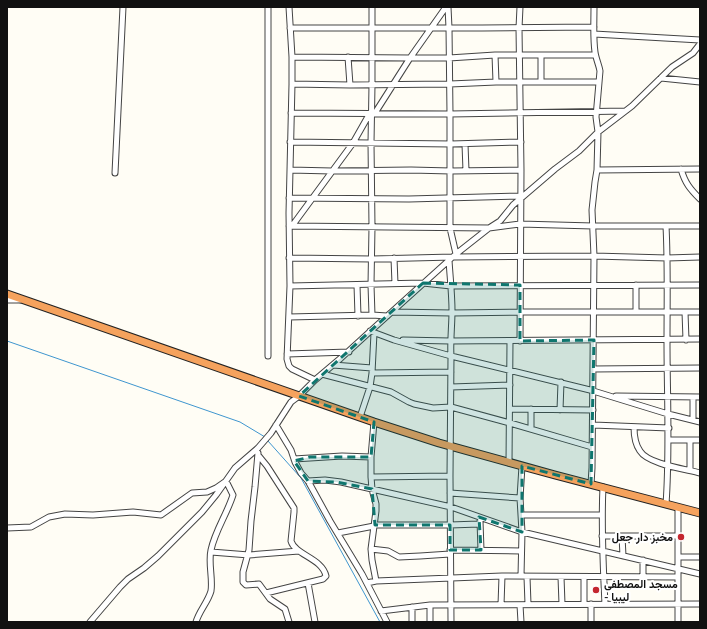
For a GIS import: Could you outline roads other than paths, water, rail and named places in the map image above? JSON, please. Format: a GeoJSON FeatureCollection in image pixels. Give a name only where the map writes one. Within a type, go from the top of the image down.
{"type":"FeatureCollection","features":[{"type":"Feature","properties":{"kind":"highway"},"geometry":{"type":"LineString","coordinates":[[7,294],[374,422],[509,463],[700,513]]}},
{"type":"Feature","properties":{"kind":"street"},"geometry":{"type":"LineString","coordinates":[[115,172],[123,7]]}},
{"type":"Feature","properties":{"kind":"street"},"geometry":{"type":"LineString","coordinates":[[268,7],[268,356]]}},
{"type":"Feature","properties":{"kind":"street"},"geometry":{"type":"LineString","coordinates":[[290,7],[292,84],[289,198],[291,226],[287,354],[288,363],[292,369],[315,380]]}},
{"type":"Feature","properties":{"kind":"street"},"geometry":{"type":"LineString","coordinates":[[372,7],[372,315]]}},
{"type":"Feature","properties":{"kind":"street"},"geometry":{"type":"LineString","coordinates":[[291,226],[353,143],[410,58],[447,7]]}},
{"type":"Feature","properties":{"kind":"street"},"geometry":{"type":"LineString","coordinates":[[447,7],[449,28],[451,144],[450,228],[453,257],[450,341],[451,622]]}},
{"type":"Feature","properties":{"kind":"street"},"geometry":{"type":"LineString","coordinates":[[520,7],[520,341]]}},
{"type":"Feature","properties":{"kind":"street"},"geometry":{"type":"LineString","coordinates":[[591,484],[594,340],[594,256],[592,202],[597,170],[598,132],[596,117],[599,82],[599,68],[595,55],[594,7]]}},
{"type":"Feature","properties":{"kind":"street"},"geometry":{"type":"LineString","coordinates":[[290,28],[594,28]]}},
{"type":"Feature","properties":{"kind":"street"},"geometry":{"type":"LineString","coordinates":[[594,34],[700,40]]}},
{"type":"Feature","properties":{"kind":"street"},"geometry":{"type":"LineString","coordinates":[[90,622],[128,579],[152,562],[190,525],[207,506],[235,468],[258,448],[276,425],[291,402],[372,332],[387,316],[453,257],[500,221],[520,197],[579,151],[598,132],[640,99],[672,67],[693,53],[700,44]]}},
{"type":"Feature","properties":{"kind":"street"},"geometry":{"type":"LineString","coordinates":[[292,57],[449,58],[495,55],[595,55]]}},
{"type":"Feature","properties":{"kind":"street"},"geometry":{"type":"LineString","coordinates":[[495,55],[496,82]]}},
{"type":"Feature","properties":{"kind":"street"},"geometry":{"type":"LineString","coordinates":[[541,55],[541,82]]}},
{"type":"Feature","properties":{"kind":"street"},"geometry":{"type":"LineString","coordinates":[[348,57],[350,85]]}},
{"type":"Feature","properties":{"kind":"street"},"geometry":{"type":"LineString","coordinates":[[660,78],[700,82]]}},
{"type":"Feature","properties":{"kind":"street"},"geometry":{"type":"LineString","coordinates":[[292,84],[372,85],[496,82],[599,82]]}},
{"type":"Feature","properties":{"kind":"street"},"geometry":{"type":"LineString","coordinates":[[291,113],[450,114],[625,111]]}},
{"type":"Feature","properties":{"kind":"street"},"geometry":{"type":"LineString","coordinates":[[290,142],[465,144],[521,142]]}},
{"type":"Feature","properties":{"kind":"street"},"geometry":{"type":"LineString","coordinates":[[465,144],[466,171]]}},
{"type":"Feature","properties":{"kind":"street"},"geometry":{"type":"LineString","coordinates":[[681,169],[684,180],[700,199]]}},
{"type":"Feature","properties":{"kind":"street"},"geometry":{"type":"LineString","coordinates":[[597,170],[700,169]]}},
{"type":"Feature","properties":{"kind":"street"},"geometry":{"type":"LineString","coordinates":[[290,170],[521,170]]}},
{"type":"Feature","properties":{"kind":"street"},"geometry":{"type":"LineString","coordinates":[[289,198],[372,199],[520,197]]}},
{"type":"Feature","properties":{"kind":"street"},"geometry":{"type":"LineString","coordinates":[[291,226],[450,228],[489,228],[520,224],[700,226]]}},
{"type":"Feature","properties":{"kind":"street"},"geometry":{"type":"LineString","coordinates":[[666,226],[669,428],[666,504]]}},
{"type":"Feature","properties":{"kind":"street"},"geometry":{"type":"LineString","coordinates":[[289,258],[372,259],[594,256],[667,258],[700,257]]}},
{"type":"Feature","properties":{"kind":"street"},"geometry":{"type":"LineString","coordinates":[[394,258],[395,284]]}},
{"type":"Feature","properties":{"kind":"street"},"geometry":{"type":"LineString","coordinates":[[290,286],[423,283],[451,286],[700,285]]}},
{"type":"Feature","properties":{"kind":"street"},"geometry":{"type":"LineString","coordinates":[[357,285],[358,316]]}},
{"type":"Feature","properties":{"kind":"street"},"geometry":{"type":"LineString","coordinates":[[636,285],[636,312]]}},
{"type":"Feature","properties":{"kind":"street"},"geometry":{"type":"LineString","coordinates":[[7,300],[25,300]]}},
{"type":"Feature","properties":{"kind":"street"},"geometry":{"type":"LineString","coordinates":[[392,312],[700,312]]}},
{"type":"Feature","properties":{"kind":"street"},"geometry":{"type":"LineString","coordinates":[[685,312],[686,340]]}},
{"type":"Feature","properties":{"kind":"street"},"geometry":{"type":"LineString","coordinates":[[289,317],[387,316]]}},
{"type":"Feature","properties":{"kind":"street"},"geometry":{"type":"LineString","coordinates":[[372,332],[394,340],[451,356],[561,382],[700,422]]}},
{"type":"Feature","properties":{"kind":"street"},"geometry":{"type":"LineString","coordinates":[[360,416],[370,387],[372,370],[372,332]]}},
{"type":"Feature","properties":{"kind":"street"},"geometry":{"type":"LineString","coordinates":[[394,340],[700,340]]}},
{"type":"Feature","properties":{"kind":"street"},"geometry":{"type":"LineString","coordinates":[[509,463],[510,341]]}},
{"type":"Feature","properties":{"kind":"street"},"geometry":{"type":"LineString","coordinates":[[287,354],[349,352]]}},
{"type":"Feature","properties":{"kind":"street"},"geometry":{"type":"LineString","coordinates":[[333,365],[372,370],[451,372]]}},
{"type":"Feature","properties":{"kind":"street"},"geometry":{"type":"LineString","coordinates":[[593,369],[700,368]]}},
{"type":"Feature","properties":{"kind":"street"},"geometry":{"type":"LineString","coordinates":[[322,374],[391,392],[409,402],[419,405],[433,408],[451,407],[592,447]]}},
{"type":"Feature","properties":{"kind":"street"},"geometry":{"type":"LineString","coordinates":[[560,410],[561,382]]}},
{"type":"Feature","properties":{"kind":"street"},"geometry":{"type":"LineString","coordinates":[[451,387],[510,385]]}},
{"type":"Feature","properties":{"kind":"street"},"geometry":{"type":"LineString","coordinates":[[609,396],[700,396]]}},
{"type":"Feature","properties":{"kind":"street"},"geometry":{"type":"LineString","coordinates":[[693,420],[694,397]]}},
{"type":"Feature","properties":{"kind":"street"},"geometry":{"type":"LineString","coordinates":[[510,409],[592,410]]}},
{"type":"Feature","properties":{"kind":"street"},"geometry":{"type":"LineString","coordinates":[[531,409],[531,429]]}},
{"type":"Feature","properties":{"kind":"street"},"geometry":{"type":"LineString","coordinates":[[374,422],[371,477],[372,490],[376,504],[371,549],[376,581]]}},
{"type":"Feature","properties":{"kind":"street"},"geometry":{"type":"LineString","coordinates":[[276,425],[291,450],[295,462],[308,480],[330,521],[367,583],[387,622]]}},
{"type":"Feature","properties":{"kind":"street"},"geometry":{"type":"LineString","coordinates":[[593,425],[669,428]]}},
{"type":"Feature","properties":{"kind":"street"},"geometry":{"type":"LineString","coordinates":[[634,427],[637,446],[640,453],[647,458],[700,473]]}},
{"type":"Feature","properties":{"kind":"street"},"geometry":{"type":"LineString","coordinates":[[668,440],[700,440]]}},
{"type":"Feature","properties":{"kind":"street"},"geometry":{"type":"LineString","coordinates":[[690,440],[690,470]]}},
{"type":"Feature","properties":{"kind":"street"},"geometry":{"type":"LineString","coordinates":[[258,448],[249,555],[243,572],[244,583],[246,585],[259,584],[272,601],[285,609],[289,622]]}},
{"type":"Feature","properties":{"kind":"street"},"geometry":{"type":"LineString","coordinates":[[258,455],[267,466],[294,508],[292,545],[313,560],[326,576],[324,579],[266,593]]}},
{"type":"Feature","properties":{"kind":"street"},"geometry":{"type":"LineString","coordinates":[[294,459],[371,456]]}},
{"type":"Feature","properties":{"kind":"street"},"geometry":{"type":"LineString","coordinates":[[521,576],[522,532],[520,498],[522,466]]}},
{"type":"Feature","properties":{"kind":"street"},"geometry":{"type":"LineString","coordinates":[[371,477],[450,476]]}},
{"type":"Feature","properties":{"kind":"street"},"geometry":{"type":"LineString","coordinates":[[308,480],[336,482],[451,507],[522,532],[700,574]]}},
{"type":"Feature","properties":{"kind":"street"},"geometry":{"type":"LineString","coordinates":[[7,528],[31,527],[49,517],[65,514],[93,515],[133,512],[161,515],[192,493],[207,492],[226,481]]}},
{"type":"Feature","properties":{"kind":"street"},"geometry":{"type":"LineString","coordinates":[[196,622],[210,592],[211,552],[220,524],[233,495],[226,481]]}},
{"type":"Feature","properties":{"kind":"street"},"geometry":{"type":"LineString","coordinates":[[603,487],[602,551],[605,604]]}},
{"type":"Feature","properties":{"kind":"street"},"geometry":{"type":"LineString","coordinates":[[450,493],[520,498]]}},
{"type":"Feature","properties":{"kind":"street"},"geometry":{"type":"LineString","coordinates":[[678,507],[678,622]]}},
{"type":"Feature","properties":{"kind":"street"},"geometry":{"type":"LineString","coordinates":[[521,514],[602,515]]}},
{"type":"Feature","properties":{"kind":"street"},"geometry":{"type":"LineString","coordinates":[[480,518],[481,550]]}},
{"type":"Feature","properties":{"kind":"street"},"geometry":{"type":"LineString","coordinates":[[338,533],[374,525],[479,524]]}},
{"type":"Feature","properties":{"kind":"street"},"geometry":{"type":"LineString","coordinates":[[602,536],[677,536]]}},
{"type":"Feature","properties":{"kind":"street"},"geometry":{"type":"LineString","coordinates":[[622,536],[623,556]]}},
{"type":"Feature","properties":{"kind":"street"},"geometry":{"type":"LineString","coordinates":[[371,549],[388,551],[399,557],[481,550],[521,551]]}},
{"type":"Feature","properties":{"kind":"street"},"geometry":{"type":"LineString","coordinates":[[211,552],[249,555],[299,551]]}},
{"type":"Feature","properties":{"kind":"street"},"geometry":{"type":"LineString","coordinates":[[678,557],[700,556]]}},
{"type":"Feature","properties":{"kind":"street"},"geometry":{"type":"LineString","coordinates":[[643,560],[643,577]]}},
{"type":"Feature","properties":{"kind":"street"},"geometry":{"type":"LineString","coordinates":[[367,583],[376,581],[502,576],[678,577]]}},
{"type":"Feature","properties":{"kind":"street"},"geometry":{"type":"LineString","coordinates":[[501,604],[502,576]]}},
{"type":"Feature","properties":{"kind":"street"},"geometry":{"type":"LineString","coordinates":[[528,576],[528,604]]}},
{"type":"Feature","properties":{"kind":"street"},"geometry":{"type":"LineString","coordinates":[[561,577],[562,604]]}},
{"type":"Feature","properties":{"kind":"street"},"geometry":{"type":"LineString","coordinates":[[584,577],[584,604]]}},
{"type":"Feature","properties":{"kind":"street"},"geometry":{"type":"LineString","coordinates":[[308,583],[315,622]]}},
{"type":"Feature","properties":{"kind":"street"},"geometry":{"type":"LineString","coordinates":[[591,622],[592,604]]}},
{"type":"Feature","properties":{"kind":"street"},"geometry":{"type":"LineString","coordinates":[[381,611],[430,605],[700,604]]}},
{"type":"Feature","properties":{"kind":"street"},"geometry":{"type":"LineString","coordinates":[[430,605],[430,622]]}},
{"type":"Feature","properties":{"kind":"street"},"geometry":{"type":"LineString","coordinates":[[520,605],[521,622]]}},
{"type":"Feature","properties":{"kind":"street"},"geometry":{"type":"LineString","coordinates":[[412,607],[412,622]]}},
{"type":"Feature","properties":{"kind":"waterway"},"geometry":{"type":"LineString","coordinates":[[7,341],[240,422],[265,437]]}},
{"type":"Feature","properties":{"kind":"waterway"},"geometry":{"type":"LineString","coordinates":[[268,441],[301,478],[380,622]]}},
{"type":"Feature","properties":{"kind":"place","name":"مخبز دار جعل"},"geometry":{"type":"Point","coordinates":[681,537]}},
{"type":"Feature","properties":{"kind":"place","name":"مسجد المصطفى - ليبيا"},"geometry":{"type":"Point","coordinates":[596,590]}}]}
